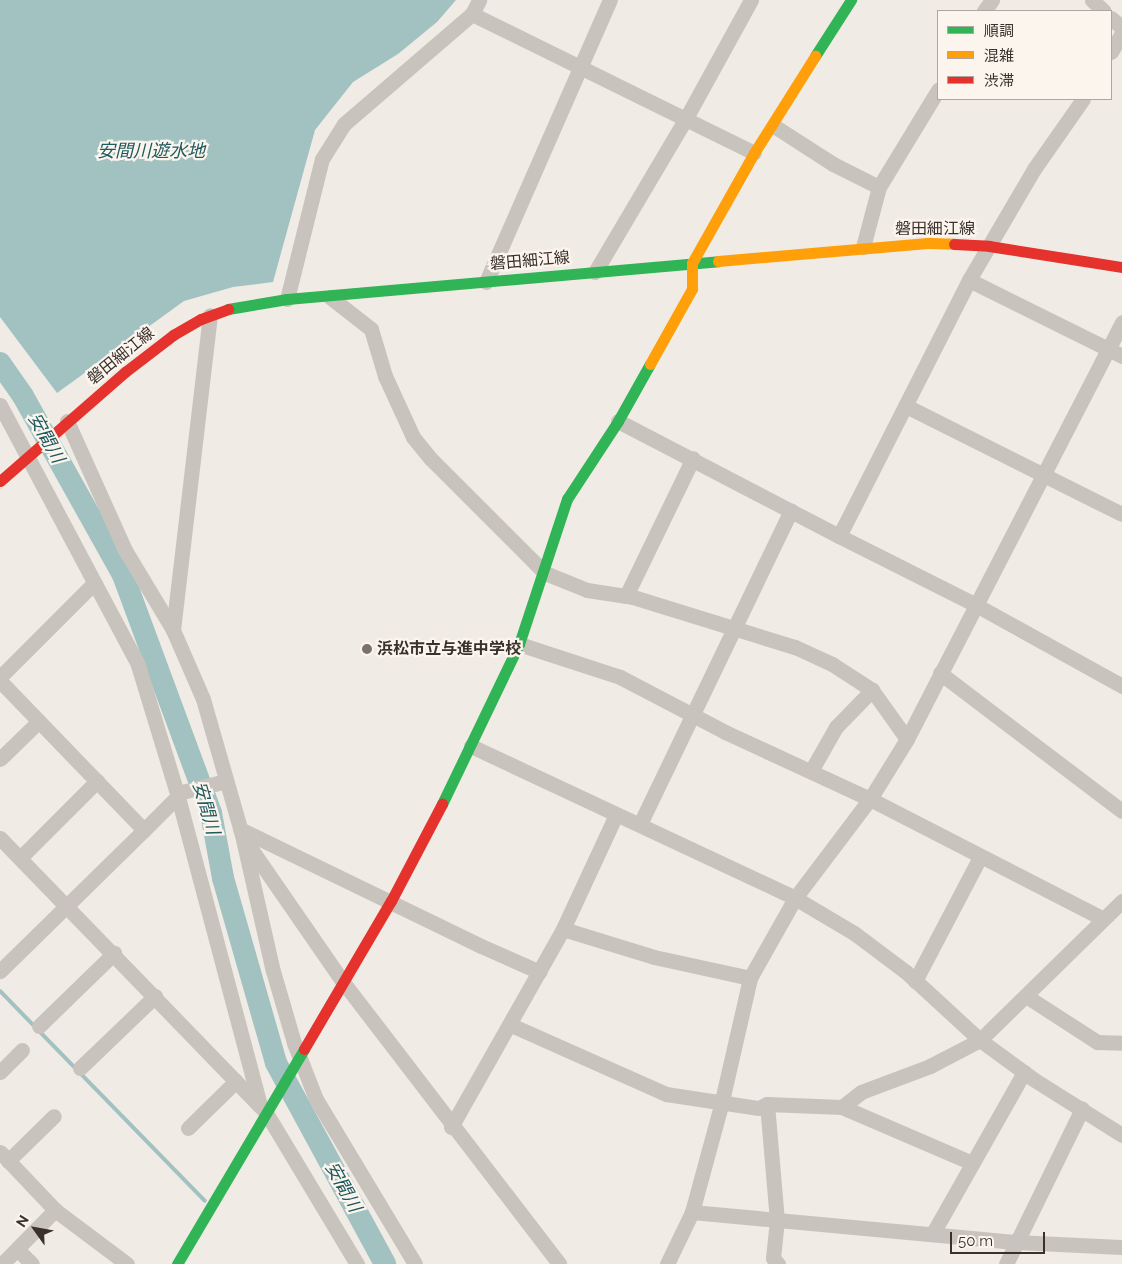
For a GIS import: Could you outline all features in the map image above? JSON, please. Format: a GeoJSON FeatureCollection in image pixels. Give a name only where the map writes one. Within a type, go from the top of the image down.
{"type":"FeatureCollection","features":[{"type":"Feature","properties":{"kind":"street"},"geometry":{"type":"LineString","coordinates":[[287,299],[322,159],[344,124],[472,14],[479,0]]}},
{"type":"Feature","properties":{"kind":"street"},"geometry":{"type":"LineString","coordinates":[[486,282],[578,69],[610,0]]}},
{"type":"Feature","properties":{"kind":"street"},"geometry":{"type":"LineString","coordinates":[[595,272],[685,120],[751,0]]}},
{"type":"Feature","properties":{"kind":"street"},"geometry":{"type":"LineString","coordinates":[[177,1264],[264,1107],[297,1058],[391,901],[471,746],[519,644],[545,573],[567,498],[618,421],[692,289],[692,263],[754,153],[774,126],[851,0]]}},
{"type":"Feature","properties":{"kind":"street"},"geometry":{"type":"LineString","coordinates":[[1092,0],[1103,10]]}},
{"type":"Feature","properties":{"kind":"street"},"geometry":{"type":"LineString","coordinates":[[472,14],[578,69],[754,153]]}},
{"type":"Feature","properties":{"kind":"street"},"geometry":{"type":"LineString","coordinates":[[1112,19],[1122,28]]}},
{"type":"Feature","properties":{"kind":"street"},"geometry":{"type":"LineString","coordinates":[[1112,50],[1122,34]]}},
{"type":"Feature","properties":{"kind":"street"},"geometry":{"type":"LineString","coordinates":[[863,247],[879,187],[937,92]]}},
{"type":"Feature","properties":{"kind":"street"},"geometry":{"type":"LineString","coordinates":[[839,536],[969,280],[1034,169],[1081,100]]}},
{"type":"Feature","properties":{"kind":"street"},"geometry":{"type":"LineString","coordinates":[[774,126],[833,164],[879,187]]}},
{"type":"Feature","properties":{"kind":"street","name":"磐田細江線"},"geometry":{"type":"LineString","coordinates":[[0,482],[67,421],[173,335],[210,315],[287,299],[863,247],[930,243],[989,246],[1122,267]]}},
{"type":"Feature","properties":{"kind":"street"},"geometry":{"type":"LineString","coordinates":[[969,280],[1122,356]]}},
{"type":"Feature","properties":{"kind":"street"},"geometry":{"type":"LineString","coordinates":[[330,296],[371,329],[386,376],[413,437],[430,459],[545,573],[587,590],[626,596],[735,627],[810,654],[872,690],[907,739]]}},
{"type":"Feature","properties":{"kind":"street"},"geometry":{"type":"LineString","coordinates":[[173,630],[210,315]]}},
{"type":"Feature","properties":{"kind":"street"},"geometry":{"type":"LineString","coordinates":[[667,1264],[692,1212],[721,1105],[750,978],[795,898],[870,799],[907,739],[1122,322]]}},
{"type":"Feature","properties":{"kind":"street"},"geometry":{"type":"LineString","coordinates":[[0,405],[26,458],[138,665],[180,795],[264,1107],[357,1264]]}},
{"type":"Feature","properties":{"kind":"street"},"geometry":{"type":"LineString","coordinates":[[906,406],[1122,514]]}},
{"type":"Feature","properties":{"kind":"street"},"geometry":{"type":"LineString","coordinates":[[67,421],[125,550],[173,630],[203,699],[222,782],[241,832],[273,971],[297,1058],[316,1099],[415,1264]]}},
{"type":"Feature","properties":{"kind":"street"},"geometry":{"type":"LineString","coordinates":[[618,421],[976,605],[1122,686]]}},
{"type":"Feature","properties":{"kind":"street"},"geometry":{"type":"LineString","coordinates":[[626,596],[693,458]]}},
{"type":"Feature","properties":{"kind":"street"},"geometry":{"type":"LineString","coordinates":[[640,824],[791,510]]}},
{"type":"Feature","properties":{"kind":"street"},"geometry":{"type":"LineString","coordinates":[[0,677],[94,583]]}},
{"type":"Feature","properties":{"kind":"street"},"geometry":{"type":"LineString","coordinates":[[519,644],[620,677],[870,799],[980,858],[1112,917]]}},
{"type":"Feature","properties":{"kind":"street"},"geometry":{"type":"LineString","coordinates":[[940,672],[1122,811]]}},
{"type":"Feature","properties":{"kind":"street"},"geometry":{"type":"LineString","coordinates":[[0,681],[144,830]]}},
{"type":"Feature","properties":{"kind":"street"},"geometry":{"type":"LineString","coordinates":[[811,771],[836,727],[872,690]]}},
{"type":"Feature","properties":{"kind":"street"},"geometry":{"type":"LineString","coordinates":[[0,759],[39,721]]}},
{"type":"Feature","properties":{"kind":"street"},"geometry":{"type":"LineString","coordinates":[[471,746],[795,898],[854,933],[915,981],[980,1040],[1024,1072],[1122,1135]]}},
{"type":"Feature","properties":{"kind":"street"},"geometry":{"type":"LineString","coordinates":[[20,858],[97,782]]}},
{"type":"Feature","properties":{"kind":"street"},"geometry":{"type":"LineString","coordinates":[[3,961],[67,904],[180,795],[222,782]]}},
{"type":"Feature","properties":{"kind":"street"},"geometry":{"type":"LineString","coordinates":[[451,1127],[563,929],[616,815]]}},
{"type":"Feature","properties":{"kind":"street"},"geometry":{"type":"LineString","coordinates":[[241,832],[540,972]]}},
{"type":"Feature","properties":{"kind":"street"},"geometry":{"type":"LineString","coordinates":[[241,832],[343,982],[451,1127],[559,1264]]}},
{"type":"Feature","properties":{"kind":"street"},"geometry":{"type":"LineString","coordinates":[[0,838],[67,904],[236,1081],[264,1107]]}},
{"type":"Feature","properties":{"kind":"street"},"geometry":{"type":"LineString","coordinates":[[915,981],[980,858]]}},
{"type":"Feature","properties":{"kind":"street"},"geometry":{"type":"LineString","coordinates":[[842,1107],[861,1092],[930,1066],[980,1040],[1112,917],[1122,901]]}},
{"type":"Feature","properties":{"kind":"street"},"geometry":{"type":"LineString","coordinates":[[563,929],[654,957],[750,978]]}},
{"type":"Feature","properties":{"kind":"street"},"geometry":{"type":"LineString","coordinates":[[39,1026],[114,953]]}},
{"type":"Feature","properties":{"kind":"street"},"geometry":{"type":"LineString","coordinates":[[80,1068],[155,996]]}},
{"type":"Feature","properties":{"kind":"street"},"geometry":{"type":"LineString","coordinates":[[1026,996],[1098,1042],[1122,1043]]}},
{"type":"Feature","properties":{"kind":"street"},"geometry":{"type":"LineString","coordinates":[[510,1025],[666,1094],[721,1105],[759,1108],[767,1104],[842,1107],[972,1163]]}},
{"type":"Feature","properties":{"kind":"street"},"geometry":{"type":"LineString","coordinates":[[0,1072],[22,1050]]}},
{"type":"Feature","properties":{"kind":"street"},"geometry":{"type":"LineString","coordinates":[[933,1233],[1024,1072]]}},
{"type":"Feature","properties":{"kind":"street"},"geometry":{"type":"LineString","coordinates":[[188,1128],[236,1081]]}},
{"type":"Feature","properties":{"kind":"street"},"geometry":{"type":"LineString","coordinates":[[767,1104],[777,1220],[773,1258],[778,1264]]}},
{"type":"Feature","properties":{"kind":"street"},"geometry":{"type":"LineString","coordinates":[[1006,1264],[1015,1242],[1082,1109]]}},
{"type":"Feature","properties":{"kind":"street"},"geometry":{"type":"LineString","coordinates":[[54,1116],[4,1157],[55,1210],[127,1264]]}},
{"type":"Feature","properties":{"kind":"street"},"geometry":{"type":"LineString","coordinates":[[2,1264],[55,1210]]}},
{"type":"Feature","properties":{"kind":"street"},"geometry":{"type":"LineString","coordinates":[[692,1212],[1015,1242],[1122,1247]]}},
{"type":"Feature","properties":{"kind":"street"},"geometry":{"type":"LineString","coordinates":[[17,1249],[32,1264]]}},
{"type":"Feature","properties":{"kind":"water","name":"安間川遊水地"},"geometry":{"type":"Polygon","coordinates":[[[0,0],[456,0],[437,22],[398,54],[353,82],[315,130],[273,282],[233,287],[184,301],[57,393],[0,317],[0,0]]]}},
{"type":"Feature","properties":{"kind":"waterway","name":"安間川"},"geometry":{"type":"LineString","coordinates":[[0,363],[23,396],[123,575],[211,813],[223,878],[276,1063],[385,1264]]}},
{"type":"Feature","properties":{"kind":"waterway"},"geometry":{"type":"LineString","coordinates":[[0,991],[205,1201]]}},
{"type":"Feature","properties":{"kind":"traffic: fast"},"geometry":{"type":"LineString","coordinates":[[815,56],[851,0]]}},
{"type":"Feature","properties":{"kind":"traffic: fast"},"geometry":{"type":"LineString","coordinates":[[228,309],[287,299],[718,261]]}},
{"type":"Feature","properties":{"kind":"traffic: fast"},"geometry":{"type":"LineString","coordinates":[[442,804],[519,644],[567,499],[618,421],[650,364]]}},
{"type":"Feature","properties":{"kind":"traffic: fast"},"geometry":{"type":"LineString","coordinates":[[177,1264],[304,1049]]}},
{"type":"Feature","properties":{"kind":"traffic: slow"},"geometry":{"type":"LineString","coordinates":[[650,364],[692,289],[692,263],[754,153],[815,56]]}},
{"type":"Feature","properties":{"kind":"traffic: slow"},"geometry":{"type":"LineString","coordinates":[[718,261],[930,243],[954,244]]}},
{"type":"Feature","properties":{"kind":"traffic: jam"},"geometry":{"type":"LineString","coordinates":[[954,244],[989,246],[1122,267]]}},
{"type":"Feature","properties":{"kind":"traffic: jam"},"geometry":{"type":"LineString","coordinates":[[0,481],[125,372],[173,335],[201,319],[228,309]]}},
{"type":"Feature","properties":{"kind":"traffic: jam"},"geometry":{"type":"LineString","coordinates":[[304,1049],[391,901],[442,804]]}},
{"type":"Feature","properties":{"kind":"place","name":"浜松市立与進中学校"},"geometry":{"type":"Point","coordinates":[367,649]}}]}
